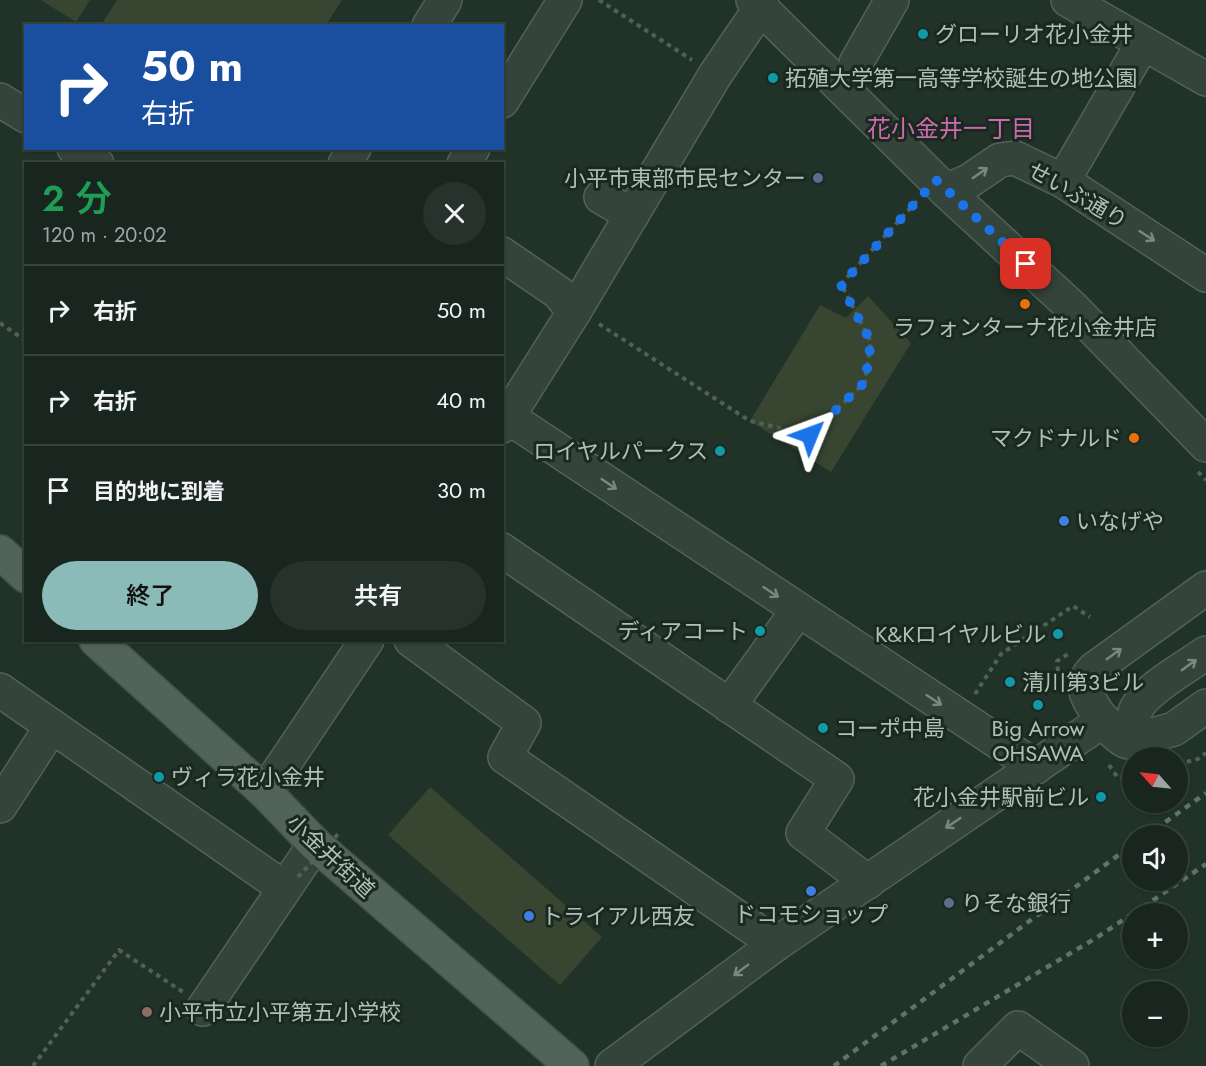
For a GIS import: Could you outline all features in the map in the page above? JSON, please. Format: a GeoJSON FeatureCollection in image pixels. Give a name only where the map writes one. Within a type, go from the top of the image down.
{"type":"FeatureCollection","features":[{"type":"Feature","properties":{"kind":"main road"},"geometry":{"type":"LineString","coordinates":[[0,552],[24,574]]}},
{"type":"Feature","properties":{"kind":"main road","name":"小金井街道"},"geometry":{"type":"LineString","coordinates":[[98,642],[265,792],[327,838],[572,1066]]}},
{"type":"Feature","properties":{"kind":"street"},"geometry":{"type":"LineString","coordinates":[[430,24],[445,0]]}},
{"type":"Feature","properties":{"kind":"street"},"geometry":{"type":"LineString","coordinates":[[504,98],[564,0]]}},
{"type":"Feature","properties":{"kind":"street"},"geometry":{"type":"LineString","coordinates":[[856,63],[892,0]]}},
{"type":"Feature","properties":{"kind":"street"},"geometry":{"type":"LineString","coordinates":[[1068,0],[1206,79]]}},
{"type":"Feature","properties":{"kind":"street"},"geometry":{"type":"LineString","coordinates":[[1036,766],[505,421],[575,311],[757,3],[941,186],[1073,308],[1198,454]]}},
{"type":"Feature","properties":{"kind":"street"},"geometry":{"type":"LineString","coordinates":[[1063,181],[1143,43]]}},
{"type":"Feature","properties":{"kind":"street"},"geometry":{"type":"LineString","coordinates":[[0,100],[24,115]]}},
{"type":"Feature","properties":{"kind":"street"},"geometry":{"type":"LineString","coordinates":[[77,150],[94,162]]}},
{"type":"Feature","properties":{"kind":"street","name":"せいぶ通り"},"geometry":{"type":"LineString","coordinates":[[941,186],[969,181],[1000,160],[1015,158],[1063,181],[1206,275]]}},
{"type":"Feature","properties":{"kind":"street"},"geometry":{"type":"LineString","coordinates":[[601,197],[632,215]]}},
{"type":"Feature","properties":{"kind":"street"},"geometry":{"type":"LineString","coordinates":[[504,256],[559,293],[575,311]]}},
{"type":"Feature","properties":{"kind":"street"},"geometry":{"type":"LineString","coordinates":[[504,551],[837,779],[803,833],[868,882]]}},
{"type":"Feature","properties":{"kind":"street"},"geometry":{"type":"LineString","coordinates":[[1198,600],[1094,669],[1087,677],[1085,687],[1087,696],[1104,720],[1121,740],[1128,742],[1174,729],[1206,706]]}},
{"type":"Feature","properties":{"kind":"street"},"geometry":{"type":"LineString","coordinates":[[729,706],[798,610]]}},
{"type":"Feature","properties":{"kind":"street"},"geometry":{"type":"LineString","coordinates":[[265,792],[365,642]]}},
{"type":"Feature","properties":{"kind":"street"},"geometry":{"type":"LineString","coordinates":[[414,642],[524,723],[505,757],[776,944]]}},
{"type":"Feature","properties":{"kind":"street"},"geometry":{"type":"LineString","coordinates":[[1138,740],[1135,726],[1136,712],[1143,698],[1206,653]]}},
{"type":"Feature","properties":{"kind":"street"},"geometry":{"type":"LineString","coordinates":[[0,690],[291,882]]}},
{"type":"Feature","properties":{"kind":"street"},"geometry":{"type":"LineString","coordinates":[[612,1066],[776,944],[1104,720]]}},
{"type":"Feature","properties":{"kind":"street"},"geometry":{"type":"LineString","coordinates":[[0,806],[52,726]]}},
{"type":"Feature","properties":{"kind":"street"},"geometry":{"type":"LineString","coordinates":[[196,1002],[327,838]]}},
{"type":"Feature","properties":{"kind":"street"},"geometry":{"type":"LineString","coordinates":[[980,1066],[1018,1028],[1072,1066]]}},
{"type":"Feature","properties":{"kind":"path"},"geometry":{"type":"LineString","coordinates":[[599,0],[716,75]]}},
{"type":"Feature","properties":{"kind":"path"},"geometry":{"type":"LineString","coordinates":[[575,311],[750,421],[810,435],[865,382],[871,342],[841,285],[941,186]]}},
{"type":"Feature","properties":{"kind":"path"},"geometry":{"type":"LineString","coordinates":[[0,323],[24,340]]}},
{"type":"Feature","properties":{"kind":"path"},"geometry":{"type":"LineString","coordinates":[[1198,454],[1206,480]]}},
{"type":"Feature","properties":{"kind":"path"},"geometry":{"type":"LineString","coordinates":[[961,717],[1001,654],[1073,606],[1090,617]]}},
{"type":"Feature","properties":{"kind":"path"},"geometry":{"type":"LineString","coordinates":[[1188,762],[1198,759],[1206,753]]}},
{"type":"Feature","properties":{"kind":"path"},"geometry":{"type":"LineString","coordinates":[[291,882],[327,838]]}},
{"type":"Feature","properties":{"kind":"path"},"geometry":{"type":"LineString","coordinates":[[33,1066],[119,950],[196,1002]]}},
{"type":"Feature","properties":{"kind":"green space"},"geometry":{"type":"Polygon","coordinates":[[[41,0],[90,0],[76,22],[41,0]]]}},
{"type":"Feature","properties":{"kind":"green space"},"geometry":{"type":"Polygon","coordinates":[[[117,0],[342,0],[327,24],[102,24],[117,0]]]}},
{"type":"Feature","properties":{"kind":"green space"},"geometry":{"type":"Polygon","coordinates":[[[868,296],[911,343],[831,472],[750,421],[820,305],[846,318],[868,296]]]}},
{"type":"Feature","properties":{"kind":"green space"},"geometry":{"type":"Polygon","coordinates":[[[430,787],[602,937],[560,985],[388,835],[430,787]]]}},
{"type":"Feature","properties":{"kind":"railway"},"geometry":{"type":"LineString","coordinates":[[1161,825],[1206,793]]}},
{"type":"Feature","properties":{"kind":"railway"},"geometry":{"type":"LineString","coordinates":[[834,1066],[1122,852]]}},
{"type":"Feature","properties":{"kind":"railway"},"geometry":{"type":"LineString","coordinates":[[1149,903],[1206,864]]}},
{"type":"Feature","properties":{"kind":"railway"},"geometry":{"type":"LineString","coordinates":[[881,1066],[1122,921]]}},
{"type":"Feature","properties":{"kind":"place","name":"グローリオ花小金井"},"geometry":{"type":"Point","coordinates":[923,34]}},
{"type":"Feature","properties":{"kind":"place","name":"拓殖大学第一高等学校誕生の地公園"},"geometry":{"type":"Point","coordinates":[773,78]}},
{"type":"Feature","properties":{"kind":"place","name":"小平市東部市民センター"},"geometry":{"type":"Point","coordinates":[818,178]}},
{"type":"Feature","properties":{"kind":"place","name":"ラフォンターナ花小金井店"},"geometry":{"type":"Point","coordinates":[1025,304]}},
{"type":"Feature","properties":{"kind":"place","name":"マクドナルド"},"geometry":{"type":"Point","coordinates":[1134,438]}},
{"type":"Feature","properties":{"kind":"place","name":"ロイヤルパークス"},"geometry":{"type":"Point","coordinates":[720,451]}},
{"type":"Feature","properties":{"kind":"place","name":"いなげや"},"geometry":{"type":"Point","coordinates":[1064,521]}},
{"type":"Feature","properties":{"kind":"place","name":"ディアコート"},"geometry":{"type":"Point","coordinates":[760,631]}},
{"type":"Feature","properties":{"kind":"place","name":"K&Kロイヤルビル"},"geometry":{"type":"Point","coordinates":[1058,634]}},
{"type":"Feature","properties":{"kind":"place","name":"清川第3ビル"},"geometry":{"type":"Point","coordinates":[1010,682]}},
{"type":"Feature","properties":{"kind":"place","name":"Big Arrow OHSAWA"},"geometry":{"type":"Point","coordinates":[1038,705]}},
{"type":"Feature","properties":{"kind":"place","name":"コーポ中島"},"geometry":{"type":"Point","coordinates":[823,728]}},
{"type":"Feature","properties":{"kind":"place","name":"ヴィラ花小金井"},"geometry":{"type":"Point","coordinates":[159,777]}},
{"type":"Feature","properties":{"kind":"place","name":"花小金井駅前ビル"},"geometry":{"type":"Point","coordinates":[1101,797]}},
{"type":"Feature","properties":{"kind":"place","name":"ドコモショップ"},"geometry":{"type":"Point","coordinates":[811,891]}},
{"type":"Feature","properties":{"kind":"place","name":"りそな銀行"},"geometry":{"type":"Point","coordinates":[949,903]}},
{"type":"Feature","properties":{"kind":"place","name":"トライアル西友"},"geometry":{"type":"Point","coordinates":[529,916]}},
{"type":"Feature","properties":{"kind":"place","name":"小平市立小平第五小学校"},"geometry":{"type":"Point","coordinates":[147,1012]}},
{"type":"Feature","properties":{"kind":"district","name":"花小金井一丁目"},"geometry":{"type":"Point","coordinates":[951,129]}},
{"type":"Feature","properties":{"kind":"route"},"geometry":{"type":"LineString","coordinates":[[810,435],[865,382],[871,342],[841,285],[936,180],[1026,264]]}}]}
